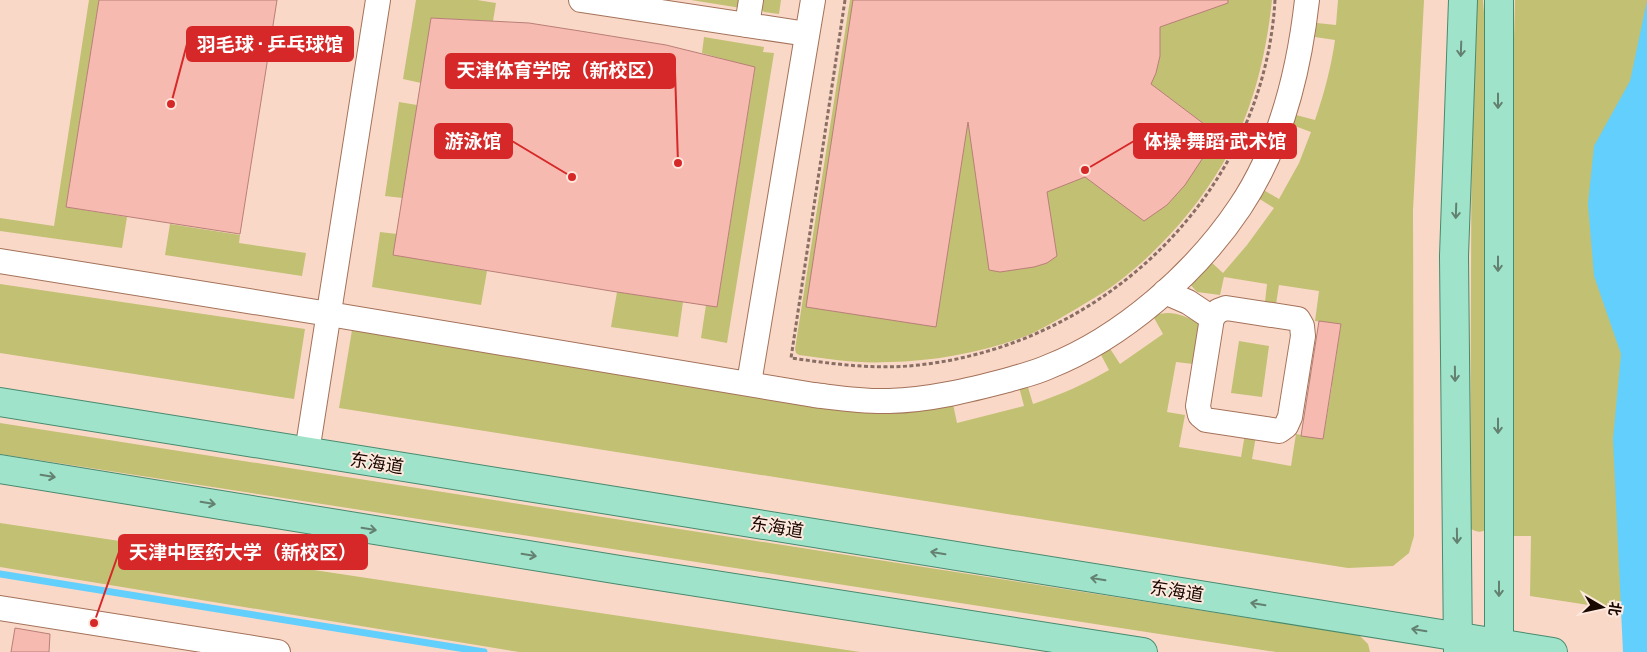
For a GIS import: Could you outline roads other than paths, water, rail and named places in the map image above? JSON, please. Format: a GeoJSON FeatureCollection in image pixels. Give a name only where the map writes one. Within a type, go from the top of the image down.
{"type":"FeatureCollection","features":[{"type":"Feature","properties":{"kind":"main road"},"geometry":{"type":"LineString","coordinates":[[1458,644],[1454,256],[1463,0]]}},
{"type":"Feature","properties":{"kind":"main road"},"geometry":{"type":"LineString","coordinates":[[1499,0],[1499,648]]}},
{"type":"Feature","properties":{"kind":"main road","name":"东海道"},"geometry":{"type":"LineString","coordinates":[[0,402],[1458,644],[1553,652]]}},
{"type":"Feature","properties":{"kind":"main road"},"geometry":{"type":"LineString","coordinates":[[0,468],[620,570],[1143,652]]}},
{"type":"Feature","properties":{"kind":"lane"},"geometry":{"type":"LineString","coordinates":[[307,452],[378,0]]}},
{"type":"Feature","properties":{"kind":"lane"},"geometry":{"type":"LineString","coordinates":[[581,0],[807,34]]}},
{"type":"Feature","properties":{"kind":"lane"},"geometry":{"type":"LineString","coordinates":[[747,25],[751,0]]}},
{"type":"Feature","properties":{"kind":"lane"},"geometry":{"type":"LineString","coordinates":[[749,383],[812,0]]}},
{"type":"Feature","properties":{"kind":"lane"},"geometry":{"type":"LineString","coordinates":[[0,261],[749,383],[814,396],[880,401],[968,391],[1048,368],[1120,328],[1165,292],[1220,234],[1241,207],[1260,171],[1284,116],[1298,57],[1307,0]]}},
{"type":"Feature","properties":{"kind":"lane"},"geometry":{"type":"LineString","coordinates":[[1165,292],[1188,302],[1212,318]]}},
{"type":"Feature","properties":{"kind":"lane"},"geometry":{"type":"LineString","coordinates":[[1226,308],[1298,319],[1302,326],[1302,336],[1290,417],[1286,426],[1279,431],[1206,420],[1200,415],[1198,406],[1212,318],[1218,311],[1226,308]]}},
{"type":"Feature","properties":{"kind":"lane"},"geometry":{"type":"LineString","coordinates":[[0,608],[267,651]]}},
{"type":"Feature","properties":{"kind":"water"},"geometry":{"type":"Polygon","coordinates":[[[1647,1],[1647,652],[1623,652],[1613,439],[1621,354],[1594,276],[1588,204],[1594,146],[1630,81],[1647,1]]]}},
{"type":"Feature","properties":{"kind":"waterway"},"geometry":{"type":"LineString","coordinates":[[0,574],[484,652]]}},
{"type":"Feature","properties":{"kind":"place","name":"羽毛球 · 乒乓球馆"},"geometry":{"type":"Point","coordinates":[171,104]}},
{"type":"Feature","properties":{"kind":"place","name":"天津体育学院（新校区）"},"geometry":{"type":"Point","coordinates":[678,163]}},
{"type":"Feature","properties":{"kind":"place","name":"体操·舞蹈·武术馆"},"geometry":{"type":"Point","coordinates":[1085,170]}},
{"type":"Feature","properties":{"kind":"place","name":"游泳馆"},"geometry":{"type":"Point","coordinates":[572,177]}},
{"type":"Feature","properties":{"kind":"place","name":"天津中医药大学（新校区）"},"geometry":{"type":"Point","coordinates":[94,623]}}]}
